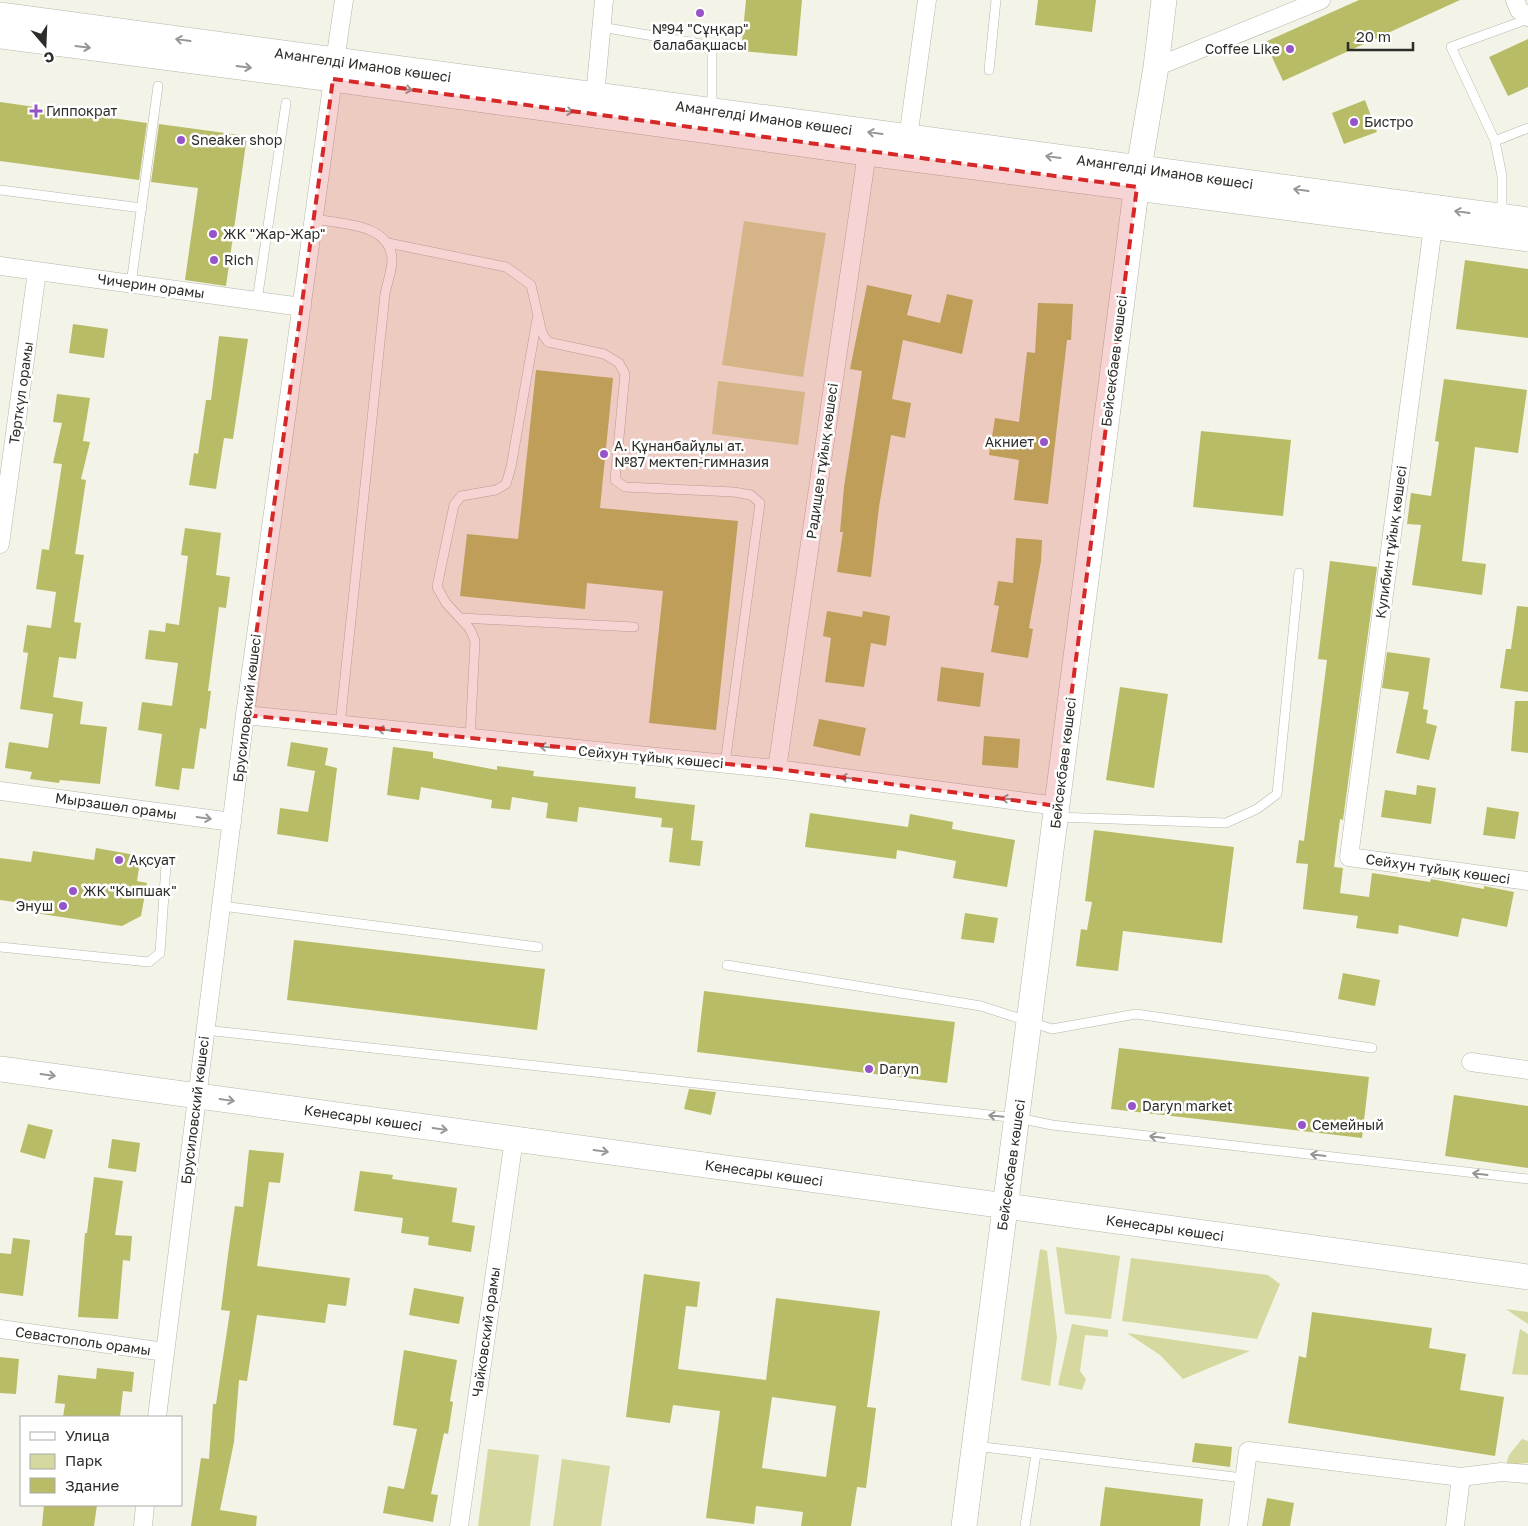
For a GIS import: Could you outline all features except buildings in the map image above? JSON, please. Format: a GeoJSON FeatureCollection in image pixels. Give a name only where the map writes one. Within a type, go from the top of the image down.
{"type":"FeatureCollection","features":[{"type":"Feature","properties":{"kind":"main road","name":"Бейсекбаев көшесі"},"geometry":{"type":"LineString","coordinates":[[964,1526],[1138,178],[1156,67],[1164,0]]}},
{"type":"Feature","properties":{"kind":"main road","name":"Амангелді Иманов көшесі"},"geometry":{"type":"LineString","coordinates":[[0,15],[867,154],[1138,178],[1528,220]]}},
{"type":"Feature","properties":{"kind":"main road","name":"Амангелді Иманов көшесі"},"geometry":{"type":"LineString","coordinates":[[0,36],[595,96],[908,138],[1433,227],[1528,239]]}},
{"type":"Feature","properties":{"kind":"main road","name":"Кенесары көшесі"},"geometry":{"type":"LineString","coordinates":[[0,1069],[1528,1277]]}},
{"type":"Feature","properties":{"kind":"street","name":"Брусиловский көшесі"},"geometry":{"type":"LineString","coordinates":[[157,1416],[245,715],[344,0]]}},
{"type":"Feature","properties":{"kind":"street"},"geometry":{"type":"LineString","coordinates":[[595,96],[604,0]]}},
{"type":"Feature","properties":{"kind":"street"},"geometry":{"type":"LineString","coordinates":[[908,138],[927,0]]}},
{"type":"Feature","properties":{"kind":"street"},"geometry":{"type":"LineString","coordinates":[[1156,67],[1321,0]]}},
{"type":"Feature","properties":{"kind":"street"},"geometry":{"type":"LineString","coordinates":[[1515,0],[1518,10],[1528,18]]}},
{"type":"Feature","properties":{"kind":"street","name":"Радищев тұйық көшесі"},"geometry":{"type":"LineString","coordinates":[[777,769],[867,154]]}},
{"type":"Feature","properties":{"kind":"street","name":"Кулибин тұйық көшесі"},"geometry":{"type":"LineString","coordinates":[[1348,857],[1433,227]]}},
{"type":"Feature","properties":{"kind":"street","name":"Чичерин орамы"},"geometry":{"type":"LineString","coordinates":[[0,266],[302,307]]}},
{"type":"Feature","properties":{"kind":"street","name":"Төрткүл орамы"},"geometry":{"type":"LineString","coordinates":[[0,544],[37,271]]}},
{"type":"Feature","properties":{"kind":"street","name":"Сейхун тұйық көшесі"},"geometry":{"type":"LineString","coordinates":[[245,715],[777,769],[1056,811]]}},
{"type":"Feature","properties":{"kind":"street","name":"Мырзашөл орамы"},"geometry":{"type":"LineString","coordinates":[[0,791],[232,822]]}},
{"type":"Feature","properties":{"kind":"street","name":"Сейхун тұйық көшесі"},"geometry":{"type":"LineString","coordinates":[[1348,857],[1528,881]]}},
{"type":"Feature","properties":{"kind":"street"},"geometry":{"type":"LineString","coordinates":[[1471,1062],[1528,1070]]}},
{"type":"Feature","properties":{"kind":"street","name":"Чайковский орамы"},"geometry":{"type":"LineString","coordinates":[[459,1526],[514,1139]]}},
{"type":"Feature","properties":{"kind":"street","name":"Севастополь орамы"},"geometry":{"type":"LineString","coordinates":[[0,1329],[165,1352]]}},
{"type":"Feature","properties":{"kind":"street"},"geometry":{"type":"LineString","coordinates":[[1238,1526],[1248,1451],[1461,1477],[1501,1472],[1528,1474]]}},
{"type":"Feature","properties":{"kind":"street"},"geometry":{"type":"LineString","coordinates":[[1455,1526],[1461,1477]]}},
{"type":"Feature","properties":{"kind":"street"},"geometry":{"type":"LineString","coordinates":[[143,1526],[146,1506]]}},
{"type":"Feature","properties":{"kind":"lane"},"geometry":{"type":"LineString","coordinates":[[989,70],[996,0]]}},
{"type":"Feature","properties":{"kind":"lane"},"geometry":{"type":"LineString","coordinates":[[1502,217],[1502,176],[1495,141],[1451,47],[1528,18]]}},
{"type":"Feature","properties":{"kind":"lane"},"geometry":{"type":"LineString","coordinates":[[600,27],[701,44],[712,52],[712,112]]}},
{"type":"Feature","properties":{"kind":"lane"},"geometry":{"type":"LineString","coordinates":[[131,284],[158,86]]}},
{"type":"Feature","properties":{"kind":"lane"},"geometry":{"type":"LineString","coordinates":[[256,301],[286,103]]}},
{"type":"Feature","properties":{"kind":"lane"},"geometry":{"type":"LineString","coordinates":[[1495,141],[1528,128]]}},
{"type":"Feature","properties":{"kind":"lane"},"geometry":{"type":"LineString","coordinates":[[0,190],[142,208]]}},
{"type":"Feature","properties":{"kind":"lane"},"geometry":{"type":"LineString","coordinates":[[314,219],[351,225],[380,234],[388,244],[392,259],[385,294],[340,725]]}},
{"type":"Feature","properties":{"kind":"lane"},"geometry":{"type":"LineString","coordinates":[[388,244],[506,267],[530,284],[542,333],[548,342],[604,354],[619,363],[625,374],[615,480],[626,488],[734,492],[751,495],[760,503],[725,764]]}},
{"type":"Feature","properties":{"kind":"lane"},"geometry":{"type":"LineString","coordinates":[[470,739],[475,641],[470,629],[446,603],[437,587],[454,505],[461,496],[496,490],[506,484],[511,467],[538,314]]}},
{"type":"Feature","properties":{"kind":"lane"},"geometry":{"type":"LineString","coordinates":[[1056,811],[1226,822],[1257,809],[1276,794],[1299,573]]}},
{"type":"Feature","properties":{"kind":"lane"},"geometry":{"type":"LineString","coordinates":[[460,618],[634,627]]}},
{"type":"Feature","properties":{"kind":"lane"},"geometry":{"type":"LineString","coordinates":[[0,947],[149,962],[160,953],[166,865]]}},
{"type":"Feature","properties":{"kind":"lane"},"geometry":{"type":"LineString","coordinates":[[222,906],[538,947]]}},
{"type":"Feature","properties":{"kind":"lane"},"geometry":{"type":"LineString","coordinates":[[727,966],[981,1006],[1052,1029],[1136,1014],[1372,1048]]}},
{"type":"Feature","properties":{"kind":"lane"},"geometry":{"type":"LineString","coordinates":[[205,1030],[1018,1118],[1052,1125],[1528,1179]]}},
{"type":"Feature","properties":{"kind":"lane"},"geometry":{"type":"LineString","coordinates":[[975,1446],[1243,1478]]}},
{"type":"Feature","properties":{"kind":"lane"},"geometry":{"type":"LineString","coordinates":[[1025,1526],[1036,1454]]}},
{"type":"Feature","properties":{"kind":"highlighted area"},"geometry":{"type":"Polygon","coordinates":[[[333,79],[1137,187],[1057,806],[777,769],[245,715],[333,79]]]}},
{"type":"Feature","properties":{"kind":"green space"},"geometry":{"type":"Polygon","coordinates":[[[744,221],[826,233],[803,377],[722,365],[744,221]]]}},
{"type":"Feature","properties":{"kind":"green space"},"geometry":{"type":"Polygon","coordinates":[[[718,381],[805,392],[798,445],[712,434],[718,381]]]}},
{"type":"Feature","properties":{"kind":"green space"},"geometry":{"type":"Polygon","coordinates":[[[1056,1247],[1120,1256],[1111,1319],[1065,1314],[1056,1247]]]}},
{"type":"Feature","properties":{"kind":"green space"},"geometry":{"type":"Polygon","coordinates":[[[1040,1249],[1047,1251],[1057,1338],[1050,1386],[1021,1380],[1040,1249]]]}},
{"type":"Feature","properties":{"kind":"green space"},"geometry":{"type":"Polygon","coordinates":[[[1131,1258],[1268,1275],[1280,1284],[1257,1339],[1122,1321],[1131,1258]]]}},
{"type":"Feature","properties":{"kind":"green space"},"geometry":{"type":"Polygon","coordinates":[[[1506,1309],[1528,1312],[1528,1324],[1506,1309]]]}},
{"type":"Feature","properties":{"kind":"green space"},"geometry":{"type":"Polygon","coordinates":[[[1072,1324],[1108,1330],[1108,1337],[1085,1335],[1080,1371],[1086,1379],[1082,1390],[1058,1385],[1072,1324]]]}},
{"type":"Feature","properties":{"kind":"green space"},"geometry":{"type":"Polygon","coordinates":[[[1520,1329],[1528,1334],[1528,1375],[1512,1374],[1520,1329]]]}},
{"type":"Feature","properties":{"kind":"green space"},"geometry":{"type":"Polygon","coordinates":[[[1127,1333],[1250,1351],[1183,1379],[1160,1355],[1127,1333]]]}},
{"type":"Feature","properties":{"kind":"green space"},"geometry":{"type":"Polygon","coordinates":[[[1522,1439],[1528,1441],[1528,1463],[1506,1465],[1509,1455],[1522,1439]]]}},
{"type":"Feature","properties":{"kind":"green space"},"geometry":{"type":"Polygon","coordinates":[[[488,1449],[539,1455],[530,1526],[478,1526],[488,1449]]]}},
{"type":"Feature","properties":{"kind":"green space"},"geometry":{"type":"Polygon","coordinates":[[[562,1459],[610,1466],[601,1526],[553,1526],[562,1459]]]}},
{"type":"Feature","properties":{"kind":"place","name":"№94 \"Сұңқар\" балабақшасы"},"geometry":{"type":"Point","coordinates":[700,13]}},
{"type":"Feature","properties":{"kind":"place","name":"Coffee Like"},"geometry":{"type":"Point","coordinates":[1290,49]}},
{"type":"Feature","properties":{"kind":"place","name":"Гиппократ"},"geometry":{"type":"Point","coordinates":[36,111]}},
{"type":"Feature","properties":{"kind":"place","name":"Бистро"},"geometry":{"type":"Point","coordinates":[1354,122]}},
{"type":"Feature","properties":{"kind":"place","name":"Sneaker shop"},"geometry":{"type":"Point","coordinates":[181,140]}},
{"type":"Feature","properties":{"kind":"place","name":"ЖК \"Жар-Жар\""},"geometry":{"type":"Point","coordinates":[213,234]}},
{"type":"Feature","properties":{"kind":"place","name":"Rich"},"geometry":{"type":"Point","coordinates":[214,260]}},
{"type":"Feature","properties":{"kind":"place","name":"Акниет"},"geometry":{"type":"Point","coordinates":[1044,442]}},
{"type":"Feature","properties":{"kind":"place","name":"А. Құнанбайұлы ат. №87 мектеп-гимназия"},"geometry":{"type":"Point","coordinates":[604,454]}},
{"type":"Feature","properties":{"kind":"place","name":"Ақсуат"},"geometry":{"type":"Point","coordinates":[119,860]}},
{"type":"Feature","properties":{"kind":"place","name":"ЖК \"Кыпшак\""},"geometry":{"type":"Point","coordinates":[73,891]}},
{"type":"Feature","properties":{"kind":"place","name":"Энуш"},"geometry":{"type":"Point","coordinates":[63,906]}},
{"type":"Feature","properties":{"kind":"place","name":"Daryn"},"geometry":{"type":"Point","coordinates":[869,1069]}},
{"type":"Feature","properties":{"kind":"place","name":"Daryn market"},"geometry":{"type":"Point","coordinates":[1132,1106]}},
{"type":"Feature","properties":{"kind":"place","name":"Семейный"},"geometry":{"type":"Point","coordinates":[1302,1125]}}]}
